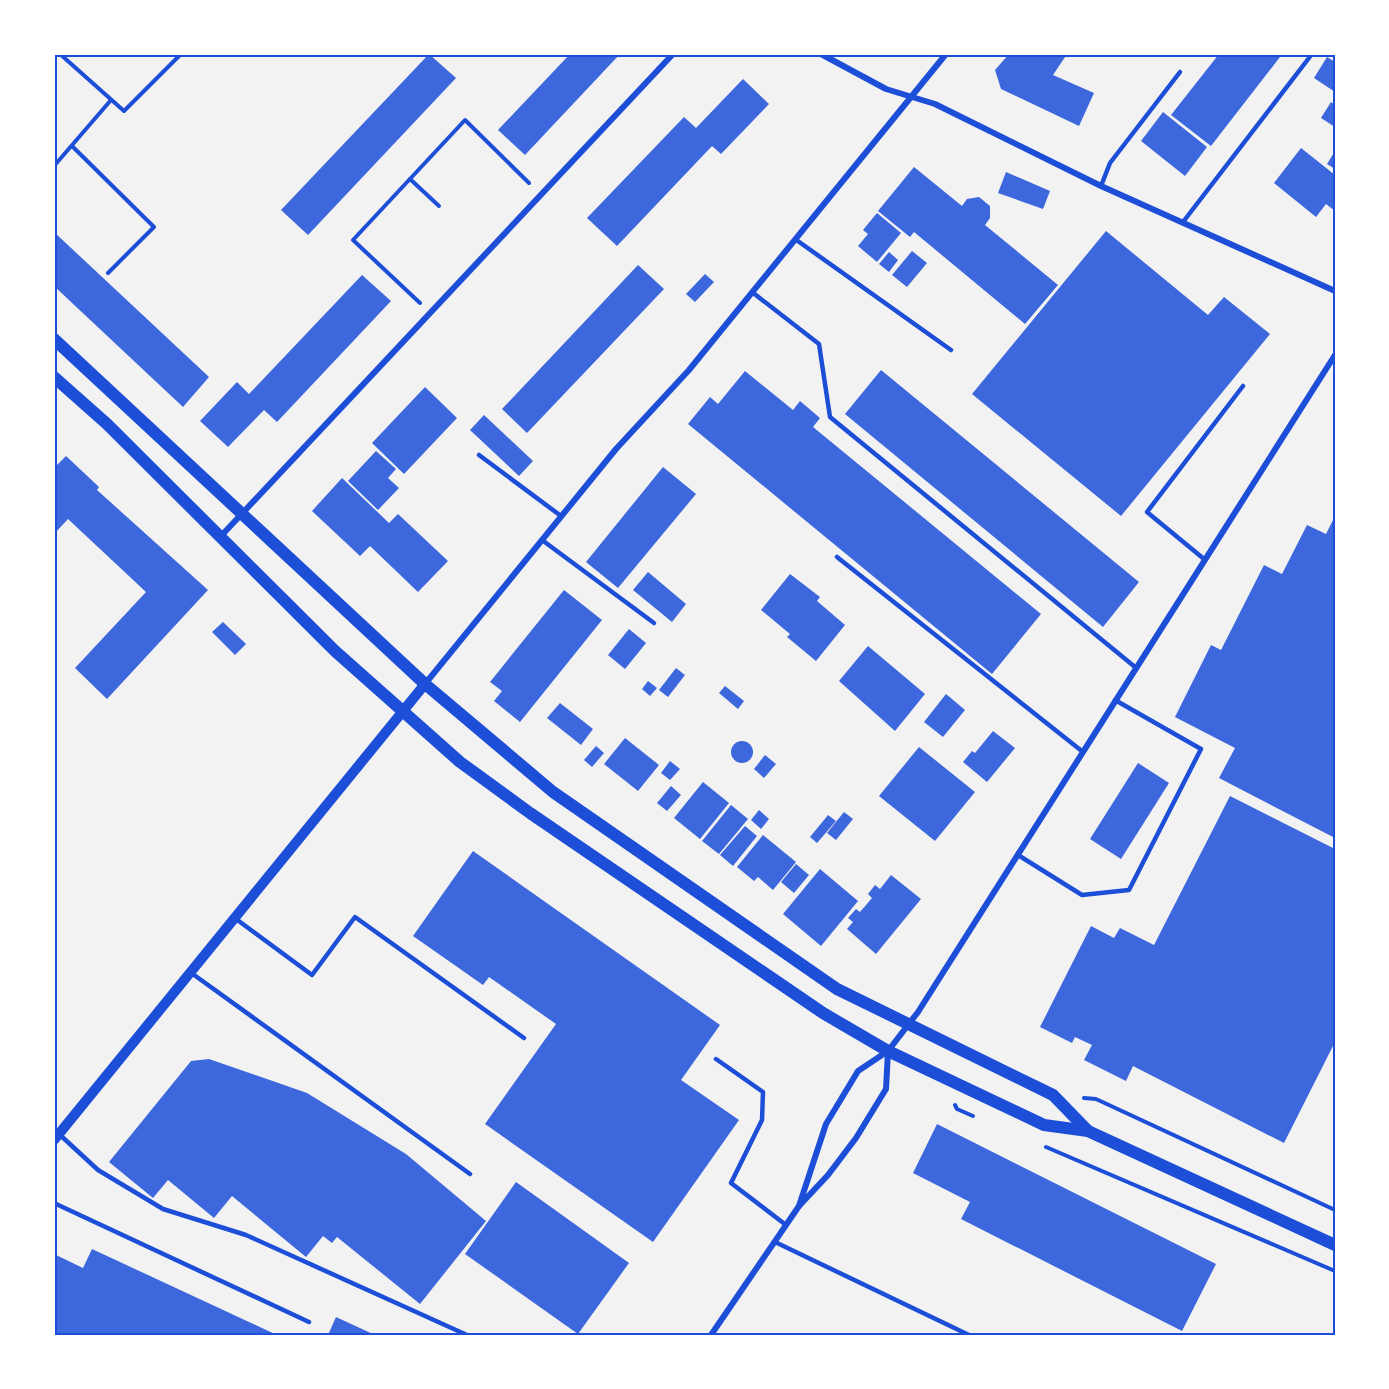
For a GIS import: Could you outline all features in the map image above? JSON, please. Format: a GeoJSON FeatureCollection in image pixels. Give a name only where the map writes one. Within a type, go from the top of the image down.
{"type":"FeatureCollection","features":[{"type":"Feature","properties":{"kind":"main road"},"geometry":{"type":"LineString","coordinates":[[54,339],[424,684],[553,792],[837,990],[1053,1095],[1088,1131]]}},
{"type":"Feature","properties":{"kind":"main road"},"geometry":{"type":"LineString","coordinates":[[54,377],[107,424],[335,651],[460,762],[530,813],[823,1013],[888,1051],[1044,1125],[1088,1131],[1335,1245]]}},
{"type":"Feature","properties":{"kind":"street"},"geometry":{"type":"LineString","coordinates":[[221,536],[674,54]]}},
{"type":"Feature","properties":{"kind":"street"},"geometry":{"type":"LineString","coordinates":[[821,54],[886,89],[935,104],[1101,186],[1335,291]]}},
{"type":"Feature","properties":{"kind":"street"},"geometry":{"type":"LineString","coordinates":[[57,1137],[561,516],[616,449],[689,370],[946,54]]}},
{"type":"Feature","properties":{"kind":"street"},"geometry":{"type":"LineString","coordinates":[[799,1206],[826,1124],[858,1071],[888,1051],[909,1025],[1335,354]]}},
{"type":"Feature","properties":{"kind":"street"},"geometry":{"type":"LineString","coordinates":[[711,1335],[799,1206],[849,1147],[886,1089],[888,1051]]}},
{"type":"Feature","properties":{"kind":"lane"},"geometry":{"type":"LineString","coordinates":[[1184,222],[1312,54]]}},
{"type":"Feature","properties":{"kind":"lane"},"geometry":{"type":"LineString","coordinates":[[1101,186],[1110,163],[1180,72]]}},
{"type":"Feature","properties":{"kind":"lane"},"geometry":{"type":"LineString","coordinates":[[795,239],[951,350]]}},
{"type":"Feature","properties":{"kind":"lane"},"geometry":{"type":"LineString","coordinates":[[752,292],[819,344],[830,417],[1135,667]]}},
{"type":"Feature","properties":{"kind":"lane"},"geometry":{"type":"LineString","coordinates":[[1204,559],[1147,512],[1244,386]]}},
{"type":"Feature","properties":{"kind":"lane"},"geometry":{"type":"LineString","coordinates":[[479,455],[561,516]]}},
{"type":"Feature","properties":{"kind":"lane"},"geometry":{"type":"LineString","coordinates":[[542,540],[654,623]]}},
{"type":"Feature","properties":{"kind":"lane"},"geometry":{"type":"LineString","coordinates":[[837,557],[1083,752]]}},
{"type":"Feature","properties":{"kind":"lane"},"geometry":{"type":"LineString","coordinates":[[1018,855],[1082,895],[1129,890],[1201,749],[1115,700]]}},
{"type":"Feature","properties":{"kind":"lane"},"geometry":{"type":"LineString","coordinates":[[234,918],[312,975],[355,917],[524,1038]]}},
{"type":"Feature","properties":{"kind":"lane"},"geometry":{"type":"LineString","coordinates":[[189,972],[470,1174]]}},
{"type":"Feature","properties":{"kind":"lane"},"geometry":{"type":"LineString","coordinates":[[716,1059],[762,1092],[762,1120],[731,1183],[786,1225]]}},
{"type":"Feature","properties":{"kind":"lane"},"geometry":{"type":"LineString","coordinates":[[57,1137],[98,1170],[163,1209],[246,1235],[467,1335]]}},
{"type":"Feature","properties":{"kind":"lane"},"geometry":{"type":"LineString","coordinates":[[54,1203],[309,1322]]}},
{"type":"Feature","properties":{"kind":"lane"},"geometry":{"type":"LineString","coordinates":[[775,1242],[969,1335]]}},
{"type":"Feature","properties":{"kind":"path"},"geometry":{"type":"LineString","coordinates":[[60,54],[124,111],[181,54]]}},
{"type":"Feature","properties":{"kind":"path"},"geometry":{"type":"LineString","coordinates":[[54,166],[111,100]]}},
{"type":"Feature","properties":{"kind":"path"},"geometry":{"type":"LineString","coordinates":[[422,306],[353,240],[465,120],[534,187]]}},
{"type":"Feature","properties":{"kind":"path"},"geometry":{"type":"LineString","coordinates":[[72,146],[154,227],[108,273]]}},
{"type":"Feature","properties":{"kind":"path"},"geometry":{"type":"LineString","coordinates":[[410,179],[439,206]]}},
{"type":"Feature","properties":{"kind":"path"},"geometry":{"type":"LineString","coordinates":[[1096,1099],[1335,1210]]}},
{"type":"Feature","properties":{"kind":"path"},"geometry":{"type":"LineString","coordinates":[[957,1109],[979,1119]]}},
{"type":"Feature","properties":{"kind":"path"},"geometry":{"type":"LineString","coordinates":[[1043,1146],[1335,1271]]}},
{"type":"Feature","properties":{"kind":"building"},"geometry":{"type":"Polygon","coordinates":[[[429,54],[456,78],[308,235],[281,210],[429,54]]]}},
{"type":"Feature","properties":{"kind":"building"},"geometry":{"type":"Polygon","coordinates":[[[570,54],[620,54],[525,155],[498,130],[570,54]]]}},
{"type":"Feature","properties":{"kind":"building"},"geometry":{"type":"Polygon","coordinates":[[[1009,54],[1067,54],[1053,75],[1094,93],[1079,126],[1001,89],[995,70],[1009,54]]]}},
{"type":"Feature","properties":{"kind":"building"},"geometry":{"type":"Polygon","coordinates":[[[1219,54],[1276,54],[1280,57],[1211,146],[1171,115],[1219,54]]]}},
{"type":"Feature","properties":{"kind":"building"},"geometry":{"type":"Polygon","coordinates":[[[1327,57],[1335,62],[1335,92],[1314,78],[1327,57]]]}},
{"type":"Feature","properties":{"kind":"building"},"geometry":{"type":"Polygon","coordinates":[[[743,79],[769,104],[721,154],[712,146],[617,246],[587,218],[684,117],[696,128],[743,79]]]}},
{"type":"Feature","properties":{"kind":"building"},"geometry":{"type":"Polygon","coordinates":[[[1331,102],[1335,105],[1335,127],[1321,118],[1331,102]]]}},
{"type":"Feature","properties":{"kind":"building"},"geometry":{"type":"Polygon","coordinates":[[[1163,112],[1207,147],[1185,176],[1141,141],[1163,112]]]}},
{"type":"Feature","properties":{"kind":"building"},"geometry":{"type":"Polygon","coordinates":[[[1301,148],[1335,175],[1335,211],[1326,204],[1316,217],[1274,183],[1301,148]]]}},
{"type":"Feature","properties":{"kind":"building"},"geometry":{"type":"Polygon","coordinates":[[[1335,151],[1335,169],[1327,164],[1335,151]]]}},
{"type":"Feature","properties":{"kind":"building"},"geometry":{"type":"Polygon","coordinates":[[[914,167],[962,206],[967,199],[979,197],[990,206],[990,218],[985,225],[1058,285],[1025,324],[914,232],[910,237],[878,211],[914,167]]]}},
{"type":"Feature","properties":{"kind":"building"},"geometry":{"type":"Polygon","coordinates":[[[1006,172],[1050,191],[1043,209],[998,193],[1006,172]]]}},
{"type":"Feature","properties":{"kind":"building"},"geometry":{"type":"Polygon","coordinates":[[[877,213],[901,233],[877,262],[858,246],[868,234],[863,230],[877,213]]]}},
{"type":"Feature","properties":{"kind":"building"},"geometry":{"type":"Polygon","coordinates":[[[1106,231],[1208,315],[1224,297],[1270,334],[1121,516],[972,394],[1106,231]]]}},
{"type":"Feature","properties":{"kind":"building"},"geometry":{"type":"Polygon","coordinates":[[[54,232],[209,377],[183,407],[54,286],[54,232]]]}},
{"type":"Feature","properties":{"kind":"building"},"geometry":{"type":"Polygon","coordinates":[[[912,251],[927,263],[907,287],[892,275],[912,251]]]}},
{"type":"Feature","properties":{"kind":"building"},"geometry":{"type":"Polygon","coordinates":[[[889,252],[898,260],[889,272],[879,264],[889,252]]]}},
{"type":"Feature","properties":{"kind":"building"},"geometry":{"type":"Polygon","coordinates":[[[638,265],[664,289],[527,433],[502,409],[638,265]]]}},
{"type":"Feature","properties":{"kind":"building"},"geometry":{"type":"Polygon","coordinates":[[[705,274],[714,282],[695,302],[686,294],[705,274]]]}},
{"type":"Feature","properties":{"kind":"building"},"geometry":{"type":"Polygon","coordinates":[[[362,275],[391,301],[277,422],[264,410],[228,447],[200,421],[237,382],[249,394],[362,275]]]}},
{"type":"Feature","properties":{"kind":"building"},"geometry":{"type":"Polygon","coordinates":[[[881,370],[1139,582],[1103,627],[845,414],[881,370]]]}},
{"type":"Feature","properties":{"kind":"building"},"geometry":{"type":"Polygon","coordinates":[[[745,371],[793,410],[800,401],[820,418],[813,427],[1041,614],[992,674],[688,424],[710,397],[718,404],[745,371]]]}},
{"type":"Feature","properties":{"kind":"building"},"geometry":{"type":"Polygon","coordinates":[[[425,387],[457,418],[404,474],[372,443],[425,387]]]}},
{"type":"Feature","properties":{"kind":"building"},"geometry":{"type":"Polygon","coordinates":[[[484,415],[533,461],[519,476],[470,430],[484,415]]]}},
{"type":"Feature","properties":{"kind":"building"},"geometry":{"type":"Polygon","coordinates":[[[376,451],[396,469],[388,478],[399,488],[378,510],[348,481],[376,451]]]}},
{"type":"Feature","properties":{"kind":"building"},"geometry":{"type":"Polygon","coordinates":[[[66,456],[99,487],[97,490],[208,590],[107,699],[75,668],[146,592],[68,519],[54,534],[54,468],[66,456]]]}},
{"type":"Feature","properties":{"kind":"building"},"geometry":{"type":"Polygon","coordinates":[[[663,467],[696,494],[618,588],[586,562],[663,467]]]}},
{"type":"Feature","properties":{"kind":"building"},"geometry":{"type":"Polygon","coordinates":[[[342,478],[389,523],[398,514],[448,561],[418,592],[370,546],[360,556],[312,511],[342,478]]]}},
{"type":"Feature","properties":{"kind":"building"},"geometry":{"type":"Polygon","coordinates":[[[1335,516],[1335,838],[1219,778],[1235,748],[1175,717],[1211,645],[1221,650],[1264,565],[1282,574],[1307,525],[1326,534],[1335,516]]]}},
{"type":"Feature","properties":{"kind":"building"},"geometry":{"type":"Polygon","coordinates":[[[648,572],[686,604],[672,622],[633,590],[648,572]]]}},
{"type":"Feature","properties":{"kind":"building"},"geometry":{"type":"Polygon","coordinates":[[[790,574],[820,597],[817,601],[845,625],[816,661],[787,637],[790,634],[761,610],[790,574]]]}},
{"type":"Feature","properties":{"kind":"building"},"geometry":{"type":"Polygon","coordinates":[[[564,590],[602,620],[520,722],[494,701],[502,691],[490,682],[564,590]]]}},
{"type":"Feature","properties":{"kind":"building"},"geometry":{"type":"Polygon","coordinates":[[[223,622],[246,644],[235,655],[212,632],[223,622]]]}},
{"type":"Feature","properties":{"kind":"building"},"geometry":{"type":"Polygon","coordinates":[[[629,629],[646,643],[625,669],[608,655],[629,629]]]}},
{"type":"Feature","properties":{"kind":"building"},"geometry":{"type":"Polygon","coordinates":[[[868,646],[925,694],[895,731],[839,681],[868,646]]]}},
{"type":"Feature","properties":{"kind":"building"},"geometry":{"type":"Polygon","coordinates":[[[676,668],[685,675],[668,697],[659,690],[676,668]]]}},
{"type":"Feature","properties":{"kind":"building"},"geometry":{"type":"Polygon","coordinates":[[[648,681],[657,688],[650,696],[642,689],[648,681]]]}},
{"type":"Feature","properties":{"kind":"building"},"geometry":{"type":"Polygon","coordinates":[[[725,686],[744,701],[738,709],[719,693],[725,686]]]}},
{"type":"Feature","properties":{"kind":"building"},"geometry":{"type":"Polygon","coordinates":[[[946,694],[965,710],[943,737],[924,722],[946,694]]]}},
{"type":"Feature","properties":{"kind":"building"},"geometry":{"type":"Polygon","coordinates":[[[560,703],[593,729],[581,745],[547,718],[560,703]]]}},
{"type":"Feature","properties":{"kind":"building"},"geometry":{"type":"Polygon","coordinates":[[[993,731],[1015,748],[987,782],[963,762],[972,751],[975,753],[993,731]]]}},
{"type":"Feature","properties":{"kind":"building"},"geometry":{"type":"Polygon","coordinates":[[[625,738],[659,765],[638,791],[604,764],[625,738]]]}},
{"type":"Feature","properties":{"kind":"building"},"geometry":{"type":"Polygon","coordinates":[[[742,741],[752,748],[753,752],[746,762],[742,763],[732,756],[731,752],[738,742],[742,741]]]}},
{"type":"Feature","properties":{"kind":"building"},"geometry":{"type":"Polygon","coordinates":[[[596,746],[604,753],[592,767],[584,760],[596,746]]]}},
{"type":"Feature","properties":{"kind":"building"},"geometry":{"type":"Polygon","coordinates":[[[919,747],[975,792],[935,841],[879,796],[919,747]]]}},
{"type":"Feature","properties":{"kind":"building"},"geometry":{"type":"Polygon","coordinates":[[[765,755],[776,764],[764,778],[754,769],[765,755]]]}},
{"type":"Feature","properties":{"kind":"building"},"geometry":{"type":"Polygon","coordinates":[[[670,761],[680,769],[670,780],[661,773],[670,761]]]}},
{"type":"Feature","properties":{"kind":"building"},"geometry":{"type":"Polygon","coordinates":[[[1138,763],[1169,783],[1121,859],[1090,839],[1138,763]]]}},
{"type":"Feature","properties":{"kind":"building"},"geometry":{"type":"Polygon","coordinates":[[[703,782],[729,803],[700,839],[674,818],[703,782]]]}},
{"type":"Feature","properties":{"kind":"building"},"geometry":{"type":"Polygon","coordinates":[[[671,786],[681,795],[667,811],[657,803],[671,786]]]}},
{"type":"Feature","properties":{"kind":"building"},"geometry":{"type":"Polygon","coordinates":[[[1230,796],[1335,849],[1335,1042],[1284,1143],[1133,1066],[1126,1081],[1084,1060],[1092,1045],[1075,1037],[1072,1043],[1040,1027],[1091,926],[1114,938],[1120,928],[1154,945],[1230,796]]]}},
{"type":"Feature","properties":{"kind":"building"},"geometry":{"type":"Polygon","coordinates":[[[731,805],[748,819],[719,854],[702,841],[731,805]]]}},
{"type":"Feature","properties":{"kind":"building"},"geometry":{"type":"Polygon","coordinates":[[[759,810],[769,819],[761,829],[751,820],[759,810]]]}},
{"type":"Feature","properties":{"kind":"building"},"geometry":{"type":"Polygon","coordinates":[[[844,812],[853,819],[836,840],[827,833],[844,812]]]}},
{"type":"Feature","properties":{"kind":"building"},"geometry":{"type":"Polygon","coordinates":[[[828,815],[836,821],[817,843],[810,837],[828,815]]]}},
{"type":"Feature","properties":{"kind":"building"},"geometry":{"type":"Polygon","coordinates":[[[745,826],[757,836],[733,866],[720,855],[745,826]]]}},
{"type":"Feature","properties":{"kind":"building"},"geometry":{"type":"Polygon","coordinates":[[[763,835],[796,862],[773,890],[758,877],[754,881],[737,867],[763,835]]]}},
{"type":"Feature","properties":{"kind":"building"},"geometry":{"type":"Polygon","coordinates":[[[473,851],[720,1025],[681,1080],[739,1120],[653,1242],[485,1124],[556,1024],[489,977],[483,985],[413,936],[473,851]]]}},
{"type":"Feature","properties":{"kind":"building"},"geometry":{"type":"Polygon","coordinates":[[[796,864],[809,875],[794,893],[781,882],[796,864]]]}},
{"type":"Feature","properties":{"kind":"building"},"geometry":{"type":"Polygon","coordinates":[[[820,869],[858,901],[821,946],[783,914],[820,869]]]}},
{"type":"Feature","properties":{"kind":"building"},"geometry":{"type":"Polygon","coordinates":[[[891,875],[921,899],[876,954],[847,929],[853,922],[848,918],[856,909],[860,912],[872,898],[868,894],[875,885],[880,889],[891,875]]]}},
{"type":"Feature","properties":{"kind":"building"},"geometry":{"type":"Polygon","coordinates":[[[209,1059],[307,1093],[406,1154],[486,1221],[420,1304],[337,1237],[332,1243],[323,1236],[306,1257],[232,1196],[214,1218],[168,1180],[153,1198],[109,1162],[191,1061],[209,1059]]]}},
{"type":"Feature","properties":{"kind":"building"},"geometry":{"type":"Polygon","coordinates":[[[937,1124],[1216,1264],[1182,1331],[961,1219],[970,1202],[913,1173],[937,1124]]]}},
{"type":"Feature","properties":{"kind":"building"},"geometry":{"type":"Polygon","coordinates":[[[516,1182],[629,1263],[578,1334],[465,1254],[516,1182]]]}},
{"type":"Feature","properties":{"kind":"building"},"geometry":{"type":"Polygon","coordinates":[[[92,1249],[277,1335],[54,1335],[54,1254],[83,1268],[92,1249]]]}},
{"type":"Feature","properties":{"kind":"building"},"geometry":{"type":"Polygon","coordinates":[[[336,1317],[375,1335],[328,1335],[336,1317]]]}}]}
